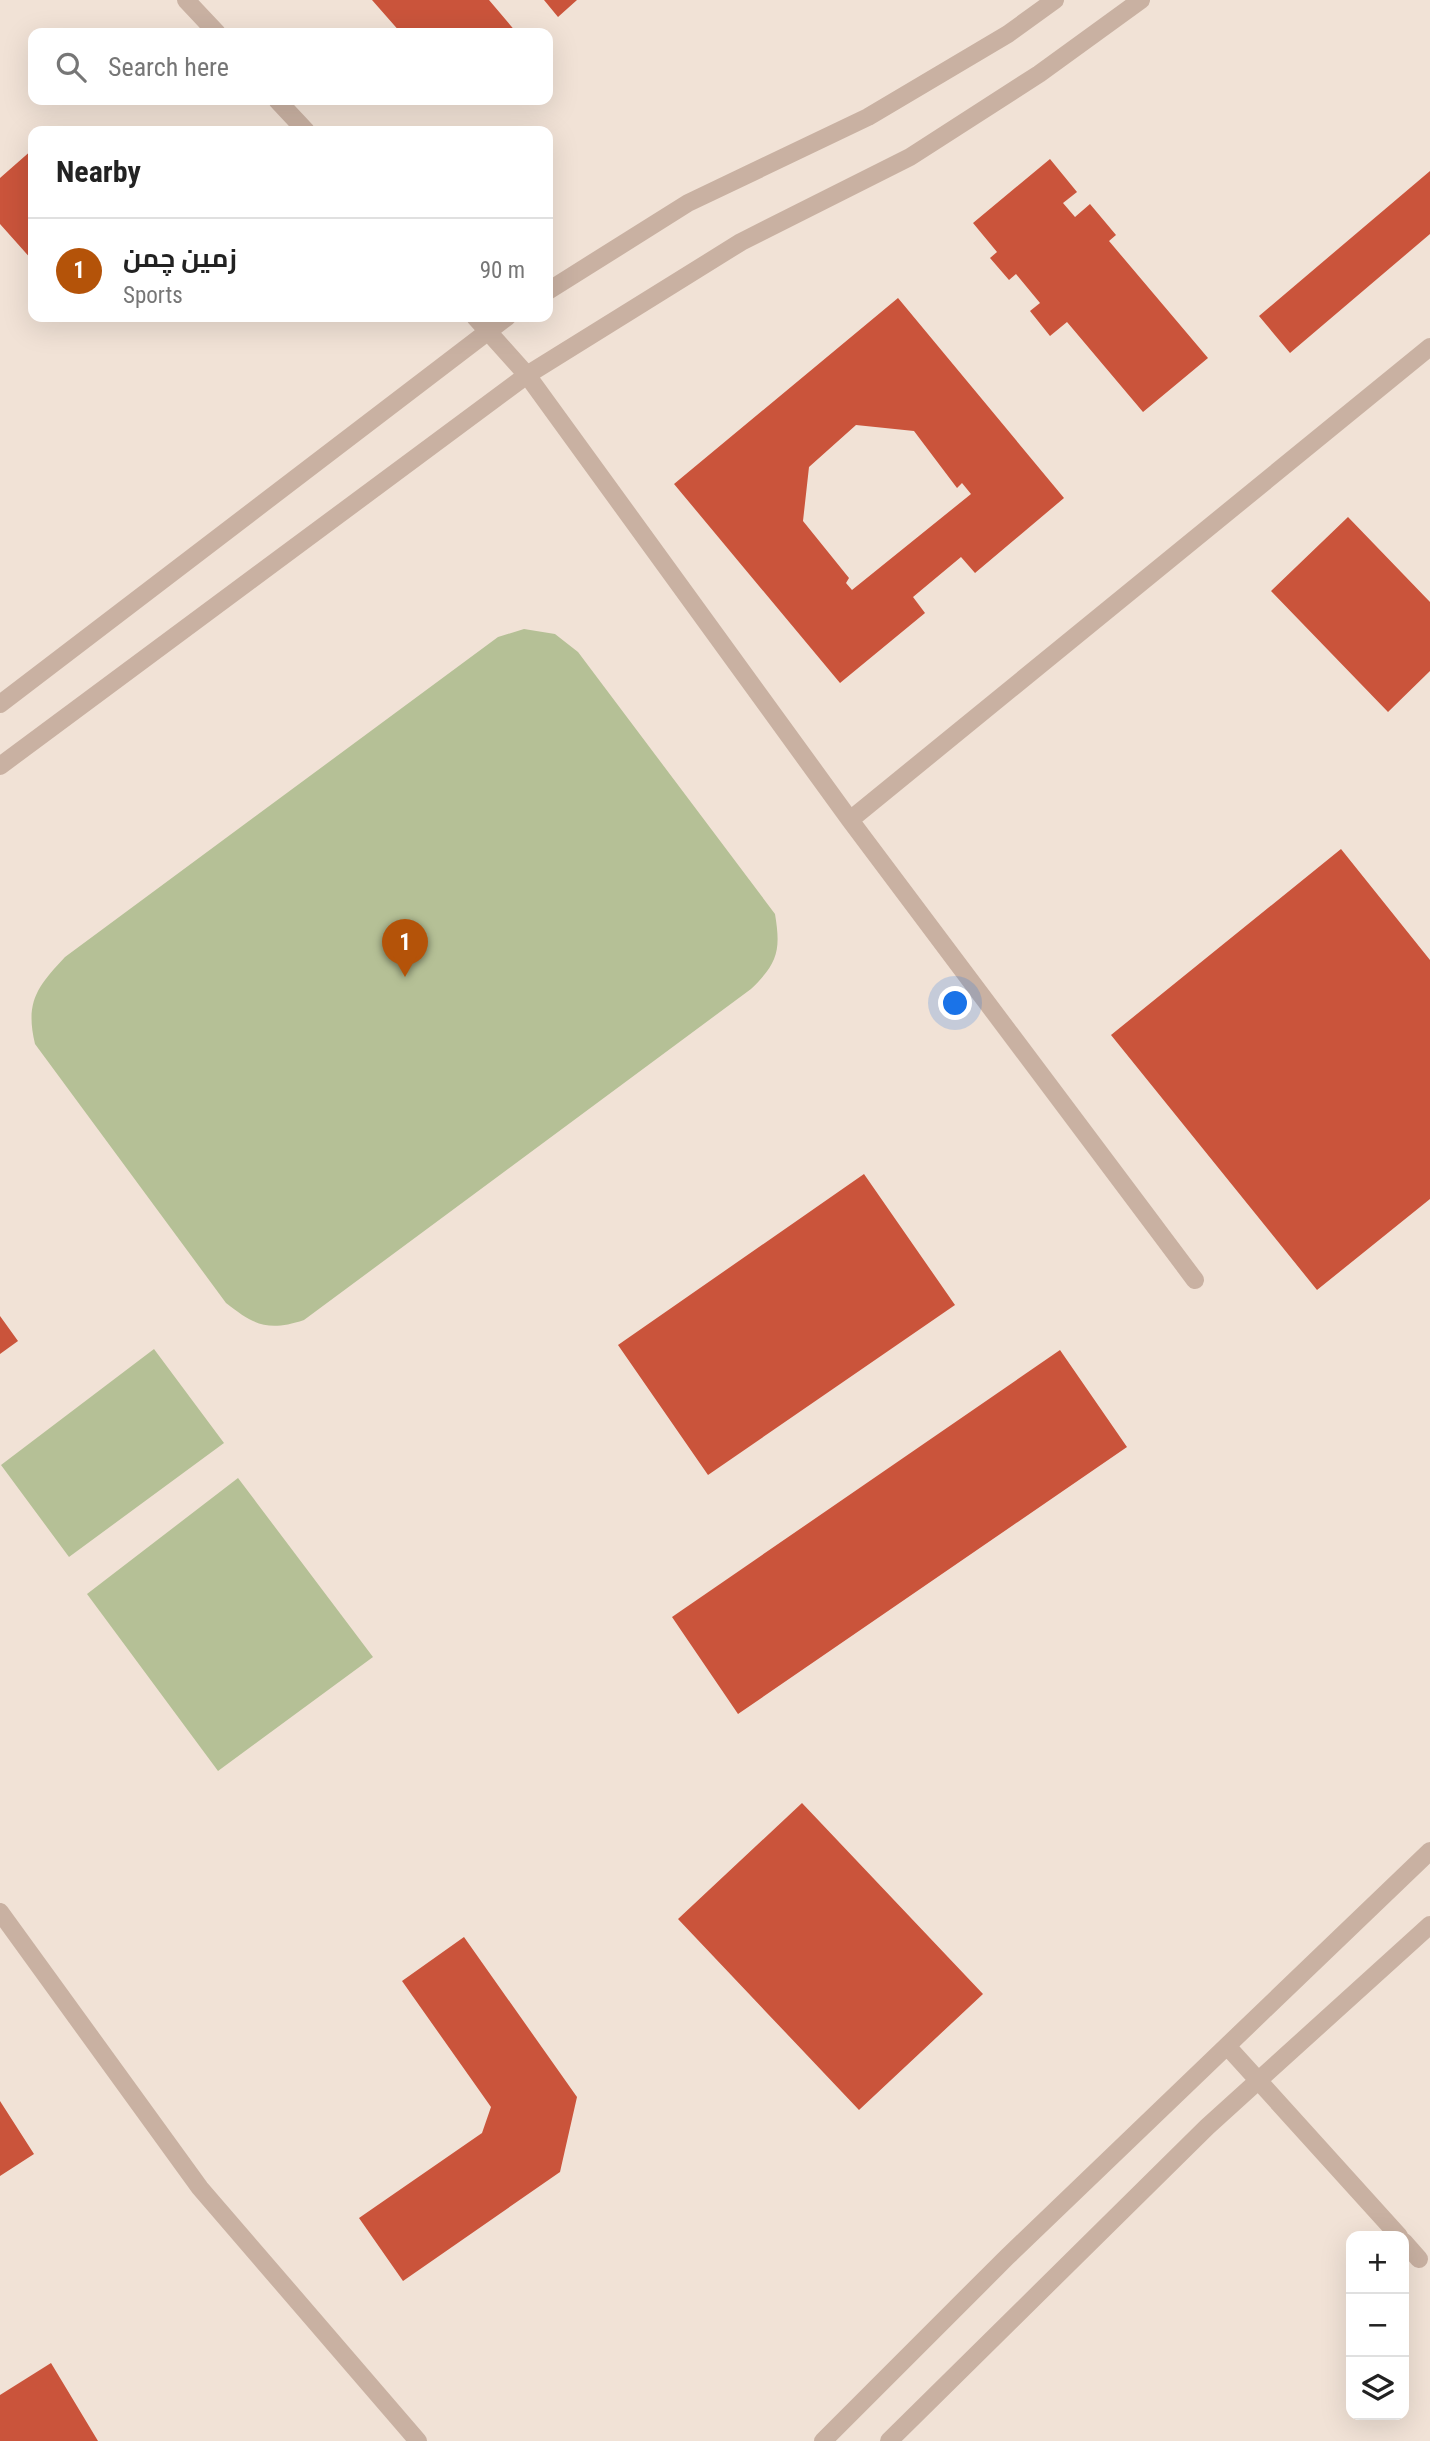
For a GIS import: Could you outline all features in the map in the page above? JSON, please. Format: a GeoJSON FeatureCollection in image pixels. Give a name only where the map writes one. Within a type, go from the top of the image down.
{"type":"FeatureCollection","features":[{"type":"Feature","properties":{"kind":"lane"},"geometry":{"type":"LineString","coordinates":[[186,0],[212,28]]}},
{"type":"Feature","properties":{"kind":"lane"},"geometry":{"type":"LineString","coordinates":[[553,288],[688,203],[868,117],[1008,34],[1055,0]]}},
{"type":"Feature","properties":{"kind":"lane"},"geometry":{"type":"LineString","coordinates":[[0,766],[527,375],[741,242],[910,157],[1039,74],[1141,0]]}},
{"type":"Feature","properties":{"kind":"lane"},"geometry":{"type":"LineString","coordinates":[[282,105],[301,126]]}},
{"type":"Feature","properties":{"kind":"lane"},"geometry":{"type":"LineString","coordinates":[[0,704],[481,323],[527,375],[850,820],[1195,1280]]}},
{"type":"Feature","properties":{"kind":"lane"},"geometry":{"type":"LineString","coordinates":[[850,820],[1430,347]]}},
{"type":"Feature","properties":{"kind":"lane"},"geometry":{"type":"LineString","coordinates":[[823,2441],[1007,2257],[1430,1851]]}},
{"type":"Feature","properties":{"kind":"lane"},"geometry":{"type":"LineString","coordinates":[[0,1912],[200,2188],[418,2441]]}},
{"type":"Feature","properties":{"kind":"lane"},"geometry":{"type":"LineString","coordinates":[[889,2441],[1258,2081],[1430,1925]]}},
{"type":"Feature","properties":{"kind":"lane"},"geometry":{"type":"LineString","coordinates":[[1227,2046],[1394,2231]]}},
{"type":"Feature","properties":{"kind":"lane"},"geometry":{"type":"LineString","coordinates":[[1409,2248],[1419,2259]]}},
{"type":"Feature","properties":{"kind":"green space"},"geometry":{"type":"Polygon","coordinates":[[[524,629],[555,634],[578,652],[775,914],[778,937],[772,963],[751,989],[304,1320],[281,1326],[253,1321],[226,1303],[35,1044],[32,1017],[36,996],[47,977],[65,957],[498,637],[524,629]]]}},
{"type":"Feature","properties":{"kind":"green space"},"geometry":{"type":"Polygon","coordinates":[[[154,1349],[224,1443],[69,1557],[1,1465],[154,1349]]]}},
{"type":"Feature","properties":{"kind":"green space"},"geometry":{"type":"Polygon","coordinates":[[[238,1478],[373,1657],[218,1771],[87,1594],[238,1478]]]}},
{"type":"Feature","properties":{"kind":"building"},"geometry":{"type":"Polygon","coordinates":[[[372,0],[489,0],[513,28],[397,28],[372,0]]]}},
{"type":"Feature","properties":{"kind":"building"},"geometry":{"type":"Polygon","coordinates":[[[544,0],[577,0],[558,17],[544,0]]]}},
{"type":"Feature","properties":{"kind":"building"},"geometry":{"type":"Polygon","coordinates":[[[28,153],[28,255],[0,224],[0,178],[28,153]]]}},
{"type":"Feature","properties":{"kind":"building"},"geometry":{"type":"Polygon","coordinates":[[[1050,159],[1077,192],[1063,203],[1075,217],[1090,204],[1116,235],[1109,241],[1208,358],[1143,412],[1067,322],[1050,336],[1030,311],[1040,303],[1016,274],[1009,280],[990,258],[997,252],[973,223],[1050,159]]]}},
{"type":"Feature","properties":{"kind":"building"},"geometry":{"type":"Polygon","coordinates":[[[1430,171],[1430,234],[1290,353],[1259,316],[1430,171]]]}},
{"type":"Feature","properties":{"kind":"building"},"geometry":{"type":"Polygon","coordinates":[[[898,298],[1064,498],[975,573],[961,557],[913,597],[925,613],[840,683],[674,484],[898,298]],[[856,425],[809,467],[803,521],[849,578],[846,583],[852,590],[971,494],[962,483],[957,488],[914,431],[856,425]]]}},
{"type":"Feature","properties":{"kind":"building"},"geometry":{"type":"Polygon","coordinates":[[[1348,517],[1430,602],[1430,671],[1388,712],[1271,591],[1348,517]]]}},
{"type":"Feature","properties":{"kind":"building"},"geometry":{"type":"Polygon","coordinates":[[[1341,849],[1430,960],[1430,1199],[1317,1290],[1111,1035],[1341,849]]]}},
{"type":"Feature","properties":{"kind":"building"},"geometry":{"type":"Polygon","coordinates":[[[864,1174],[955,1305],[708,1475],[618,1345],[864,1174]]]}},
{"type":"Feature","properties":{"kind":"building"},"geometry":{"type":"Polygon","coordinates":[[[0,1316],[18,1341],[0,1354],[0,1316]]]}},
{"type":"Feature","properties":{"kind":"building"},"geometry":{"type":"Polygon","coordinates":[[[1060,1350],[1127,1447],[738,1714],[672,1617],[1060,1350]]]}},
{"type":"Feature","properties":{"kind":"building"},"geometry":{"type":"Polygon","coordinates":[[[802,1803],[983,1994],[859,2110],[678,1919],[802,1803]]]}},
{"type":"Feature","properties":{"kind":"building"},"geometry":{"type":"Polygon","coordinates":[[[464,1937],[577,2097],[560,2172],[403,2281],[359,2218],[482,2133],[491,2107],[402,1981],[464,1937]]]}},
{"type":"Feature","properties":{"kind":"building"},"geometry":{"type":"Polygon","coordinates":[[[0,2101],[34,2154],[0,2176],[0,2101]]]}},
{"type":"Feature","properties":{"kind":"building"},"geometry":{"type":"Polygon","coordinates":[[[51,2363],[98,2441],[0,2441],[0,2395],[51,2363]]]}},
{"type":"Feature","properties":{"kind":"place","name":"زمین چمن"},"geometry":{"type":"Point","coordinates":[405,977]}}]}
